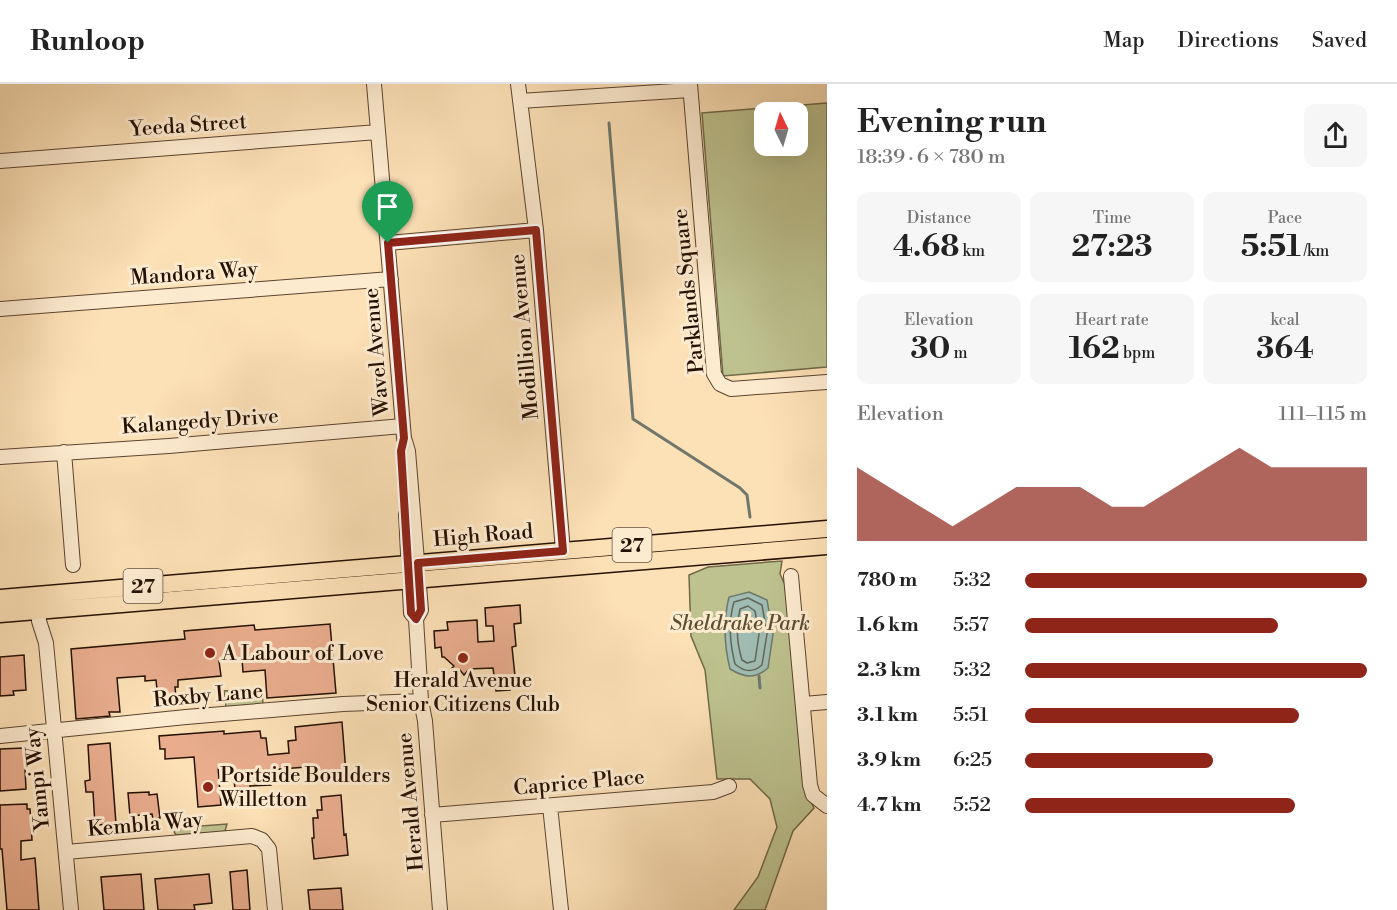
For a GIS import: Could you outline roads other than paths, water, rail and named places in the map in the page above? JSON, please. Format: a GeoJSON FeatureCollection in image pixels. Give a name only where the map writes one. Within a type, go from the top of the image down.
{"type":"FeatureCollection","features":[{"type":"Feature","properties":{"kind":"main road","name":"High Road"},"geometry":{"type":"LineString","coordinates":[[413,572],[563,551],[827,529]]}},
{"type":"Feature","properties":{"kind":"main road","name":"High Road"},"geometry":{"type":"LineString","coordinates":[[0,614],[44,603],[413,572],[827,546]]}},
{"type":"Feature","properties":{"kind":"main road","name":"High Road"},"geometry":{"type":"LineString","coordinates":[[0,598],[44,603]]}},
{"type":"Feature","properties":{"kind":"street","name":"Wavel Avenue"},"geometry":{"type":"LineString","coordinates":[[374,84],[404,432],[401,451],[413,572]]}},
{"type":"Feature","properties":{"kind":"street","name":"Modillion Avenue"},"geometry":{"type":"LineString","coordinates":[[519,84],[536,230],[563,551]]}},
{"type":"Feature","properties":{"kind":"street"},"geometry":{"type":"LineString","coordinates":[[520,101],[690,87]]}},
{"type":"Feature","properties":{"kind":"street","name":"Parklands Square"},"geometry":{"type":"LineString","coordinates":[[690,87],[714,374],[720,384],[732,389],[827,382]]}},
{"type":"Feature","properties":{"kind":"street","name":"Yeeda Street"},"geometry":{"type":"LineString","coordinates":[[0,161],[378,132]]}},
{"type":"Feature","properties":{"kind":"street"},"geometry":{"type":"LineString","coordinates":[[388,243],[536,230]]}},
{"type":"Feature","properties":{"kind":"street","name":"Mandora Way"},"geometry":{"type":"LineString","coordinates":[[0,309],[391,279]]}},
{"type":"Feature","properties":{"kind":"street","name":"Kalangedy Drive"},"geometry":{"type":"LineString","coordinates":[[0,456],[404,432]]}},
{"type":"Feature","properties":{"kind":"street"},"geometry":{"type":"LineString","coordinates":[[64,452],[73,565]]}},
{"type":"Feature","properties":{"kind":"street","name":"Herald Avenue"},"geometry":{"type":"LineString","coordinates":[[413,572],[421,610],[416,619],[421,701],[425,721],[440,910]]}},
{"type":"Feature","properties":{"kind":"street"},"geometry":{"type":"LineString","coordinates":[[791,576],[810,785],[813,795],[827,806]]}},
{"type":"Feature","properties":{"kind":"street","name":"Yampi Way"},"geometry":{"type":"LineString","coordinates":[[44,603],[51,620],[46,644],[71,910]]}},
{"type":"Feature","properties":{"kind":"street","name":"Roxby Lane"},"geometry":{"type":"LineString","coordinates":[[0,736],[186,717],[343,704],[421,701]]}},
{"type":"Feature","properties":{"kind":"street"},"geometry":{"type":"LineString","coordinates":[[804,704],[827,702]]}},
{"type":"Feature","properties":{"kind":"street","name":"Caprice Place"},"geometry":{"type":"LineString","coordinates":[[432,815],[713,792],[729,786]]}},
{"type":"Feature","properties":{"kind":"street"},"geometry":{"type":"LineString","coordinates":[[550,806],[561,910]]}},
{"type":"Feature","properties":{"kind":"street","name":"Kembla Way"},"geometry":{"type":"LineString","coordinates":[[66,852],[252,836],[262,840],[269,849],[274,910]]}},
{"type":"Feature","properties":{"kind":"water"},"geometry":{"type":"Polygon","coordinates":[[[749,592],[767,600],[773,634],[768,668],[754,676],[740,674],[730,669],[726,651],[726,615],[729,597],[749,592]]]}},
{"type":"Feature","properties":{"kind":"waterway"},"geometry":{"type":"LineString","coordinates":[[609,123],[633,419],[740,488],[747,495],[750,517]]}},
{"type":"Feature","properties":{"kind":"waterway"},"geometry":{"type":"LineString","coordinates":[[759,676],[760,688]]}},
{"type":"Feature","properties":{"kind":"place","name":"A Labour of Love"},"geometry":{"type":"Point","coordinates":[210,653]}},
{"type":"Feature","properties":{"kind":"place","name":"Herald Avenue Senior Citizens Club"},"geometry":{"type":"Point","coordinates":[463,658]}},
{"type":"Feature","properties":{"kind":"place","name":"Portside Boulders Willetton"},"geometry":{"type":"Point","coordinates":[208,787]}},
{"type":"Feature","properties":{"kind":"park label","name":"Sheldrake Park"},"geometry":{"type":"Point","coordinates":[740,623]}}]}
